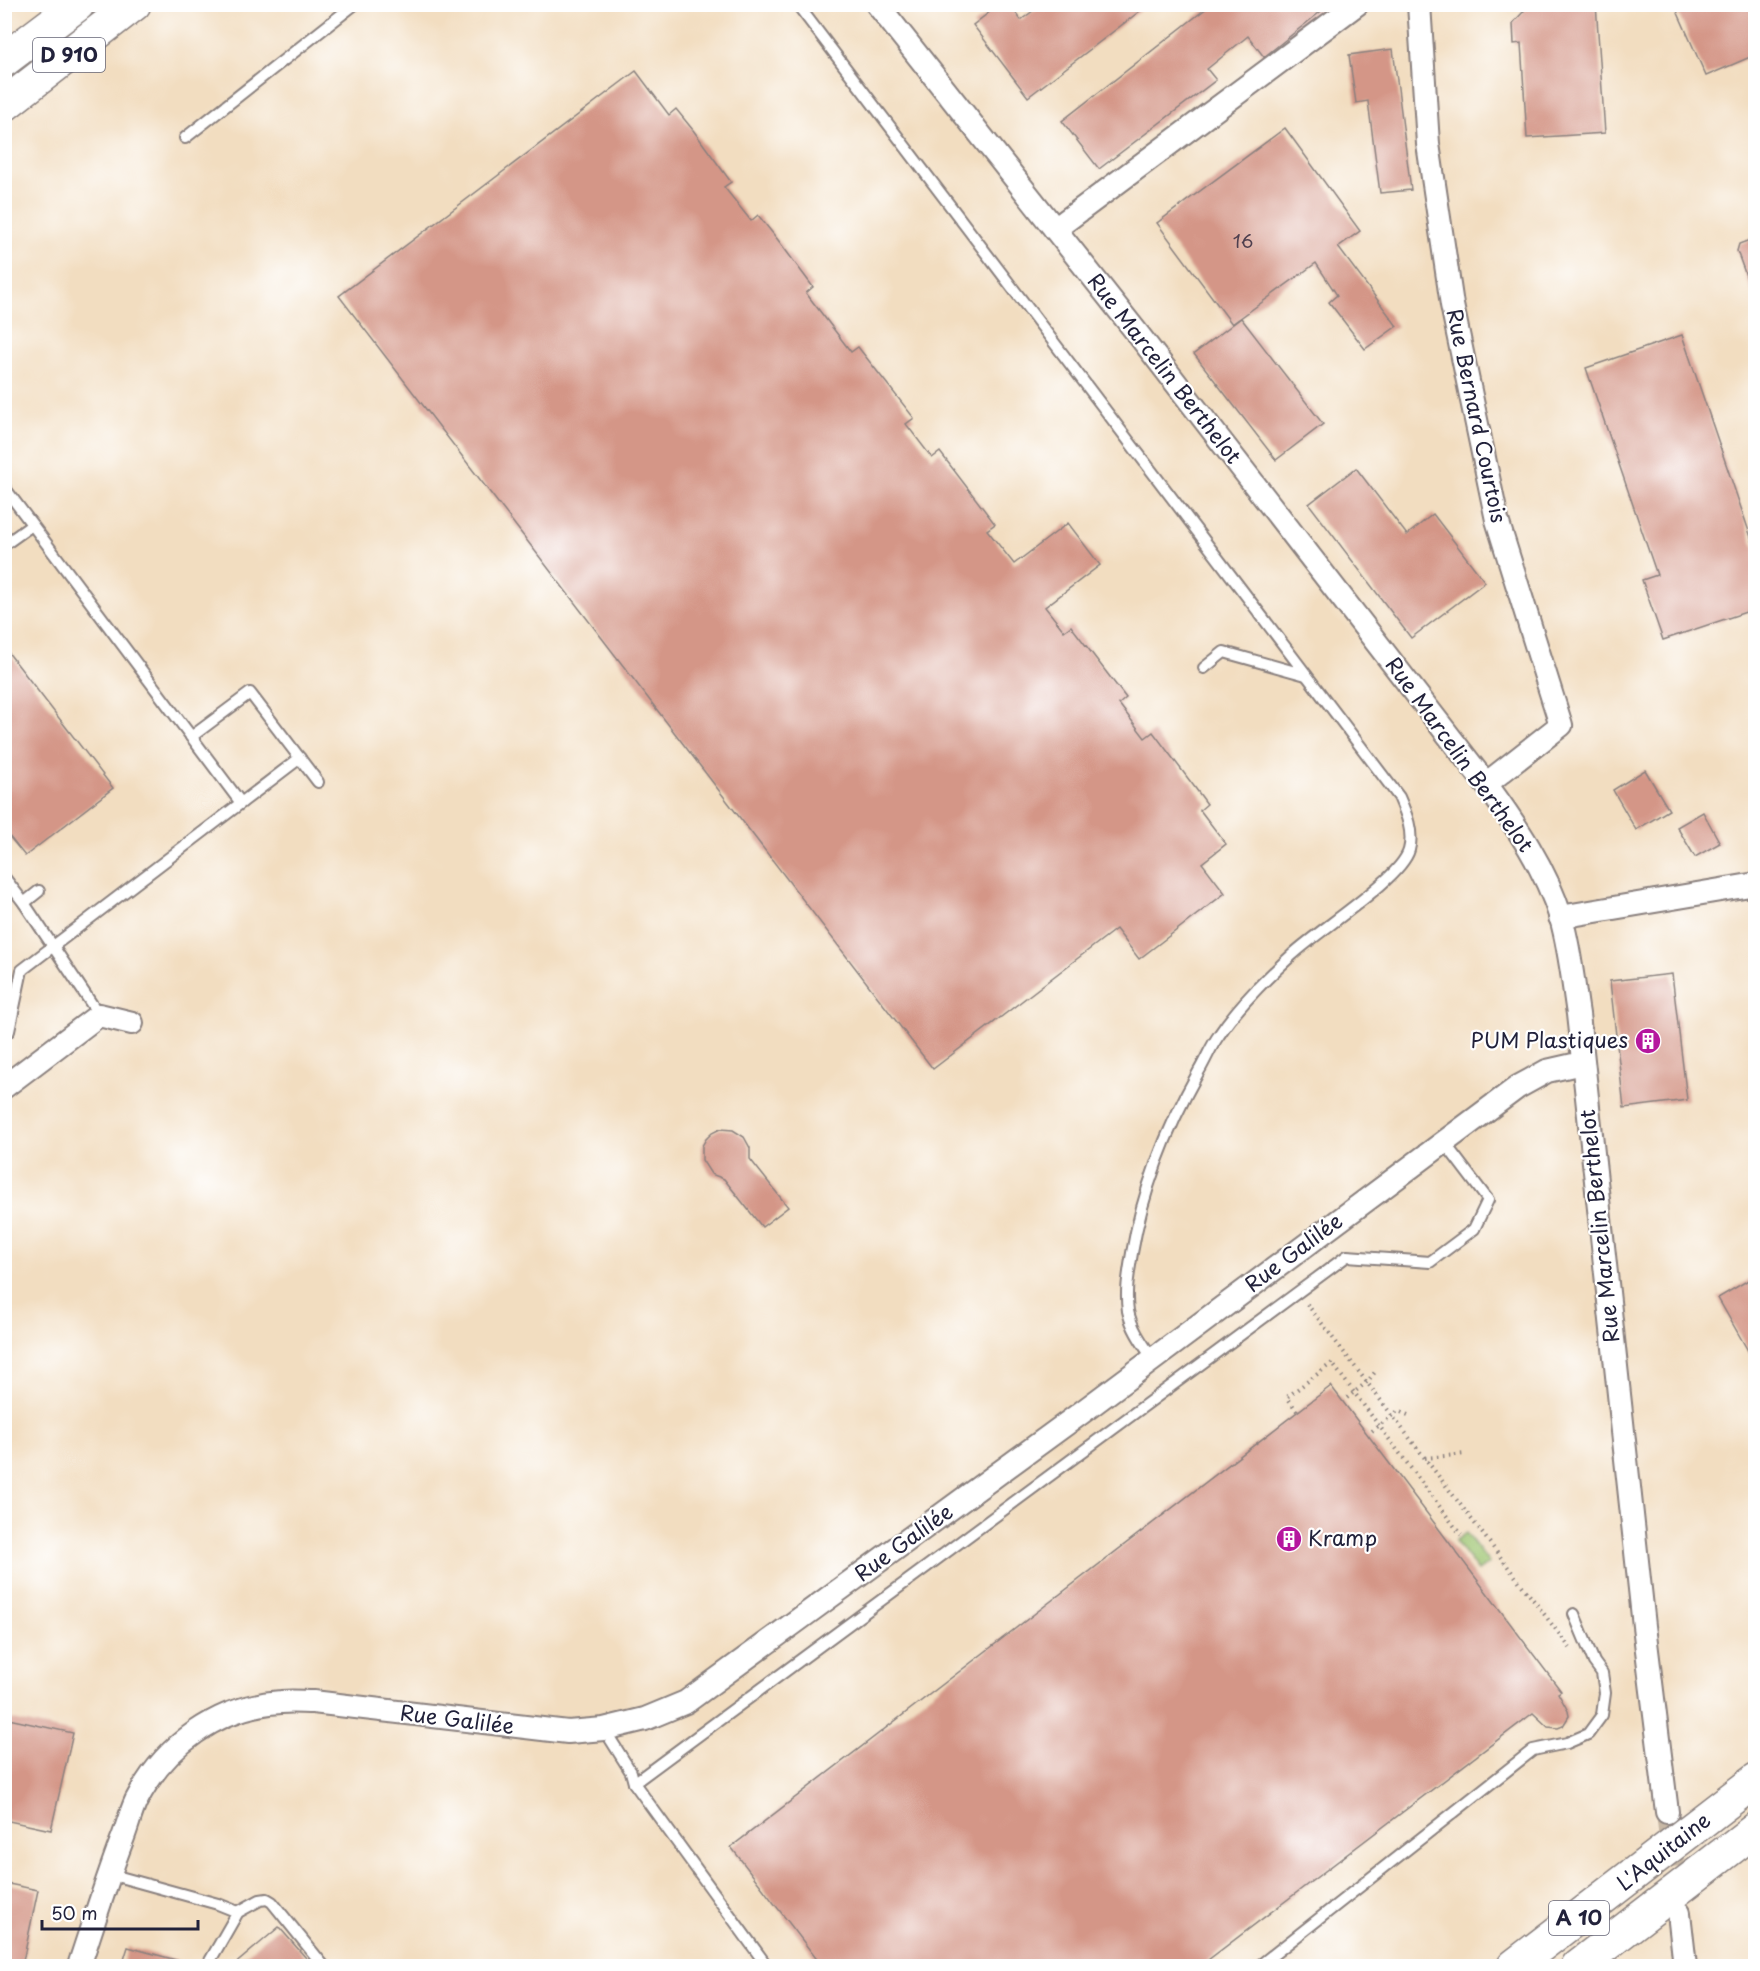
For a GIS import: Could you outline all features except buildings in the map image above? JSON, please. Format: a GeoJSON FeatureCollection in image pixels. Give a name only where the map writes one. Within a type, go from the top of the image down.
{"type":"FeatureCollection","features":[{"type":"Feature","properties":{"kind":"main road","name":"D 910"},"geometry":{"type":"LineString","coordinates":[[4,60],[78,4]]}},
{"type":"Feature","properties":{"kind":"main road","name":"D 910"},"geometry":{"type":"LineString","coordinates":[[4,105],[134,4]]}},
{"type":"Feature","properties":{"kind":"main road","name":"L'Aquitaine"},"geometry":{"type":"LineString","coordinates":[[1514,1966],[1755,1780]]}},
{"type":"Feature","properties":{"kind":"main road","name":"L'Aquitaine"},"geometry":{"type":"LineString","coordinates":[[1578,1966],[1755,1829]]}},
{"type":"Feature","properties":{"kind":"street","name":"Rue Marcelin Berthelot"},"geometry":{"type":"LineString","coordinates":[[877,4],[1055,229],[1486,784],[1513,821],[1536,859],[1560,917],[1571,964],[1644,1626],[1667,1812]]}},
{"type":"Feature","properties":{"kind":"street"},"geometry":{"type":"LineString","coordinates":[[1055,229],[1357,4]]}},
{"type":"Feature","properties":{"kind":"street","name":"Rue Bernard Courtois"},"geometry":{"type":"LineString","coordinates":[[1419,4],[1428,144],[1452,305],[1497,520],[1561,725],[1486,784]]}},
{"type":"Feature","properties":{"kind":"street"},"geometry":{"type":"LineString","coordinates":[[1560,917],[1755,884]]}},
{"type":"Feature","properties":{"kind":"street"},"geometry":{"type":"LineString","coordinates":[[4,1087],[99,1015],[132,1023]]}},
{"type":"Feature","properties":{"kind":"street","name":"Rue Galilée"},"geometry":{"type":"LineString","coordinates":[[79,1966],[109,1874],[136,1802],[167,1756],[185,1738],[215,1720],[246,1708],[280,1702],[313,1702],[568,1732],[604,1729],[645,1719],[686,1702],[1532,1078],[1547,1071],[1582,1063]]}},
{"type":"Feature","properties":{"kind":"street"},"geometry":{"type":"LineString","coordinates":[[1678,1913],[1685,1966]]}},
{"type":"Feature","properties":{"kind":"lane"},"geometry":{"type":"LineString","coordinates":[[185,138],[355,4]]}},
{"type":"Feature","properties":{"kind":"lane"},"geometry":{"type":"LineString","coordinates":[[797,4],[1399,797],[1409,822],[1409,850],[1395,872],[1294,953],[1253,994],[1219,1035],[1181,1103],[1155,1165],[1138,1217],[1128,1274],[1126,1293],[1129,1313],[1135,1332],[1153,1359]]}},
{"type":"Feature","properties":{"kind":"lane"},"geometry":{"type":"LineString","coordinates":[[4,487],[241,804]]}},
{"type":"Feature","properties":{"kind":"lane"},"geometry":{"type":"LineString","coordinates":[[4,545],[32,525]]}},
{"type":"Feature","properties":{"kind":"lane"},"geometry":{"type":"LineString","coordinates":[[1204,668],[1224,652],[1307,675]]}},
{"type":"Feature","properties":{"kind":"lane"},"geometry":{"type":"LineString","coordinates":[[191,737],[250,693],[318,782]]}},
{"type":"Feature","properties":{"kind":"lane"},"geometry":{"type":"LineString","coordinates":[[4,1034],[9,1031],[22,970],[300,758]]}},
{"type":"Feature","properties":{"kind":"lane"},"geometry":{"type":"LineString","coordinates":[[4,877],[99,1015]]}},
{"type":"Feature","properties":{"kind":"lane"},"geometry":{"type":"LineString","coordinates":[[24,903],[39,891]]}},
{"type":"Feature","properties":{"kind":"lane"},"geometry":{"type":"LineString","coordinates":[[634,1783],[1347,1256],[1430,1262],[1474,1229],[1488,1200],[1444,1142]]}},
{"type":"Feature","properties":{"kind":"lane"},"geometry":{"type":"LineString","coordinates":[[1259,1966],[1533,1750],[1567,1743],[1588,1734],[1602,1714],[1605,1693],[1602,1673],[1594,1662],[1574,1614]]}},
{"type":"Feature","properties":{"kind":"lane"},"geometry":{"type":"LineString","coordinates":[[604,1729],[631,1772],[634,1783],[767,1966]]}},
{"type":"Feature","properties":{"kind":"lane"},"geometry":{"type":"LineString","coordinates":[[109,1874],[218,1904],[238,1912]]}},
{"type":"Feature","properties":{"kind":"lane"},"geometry":{"type":"LineString","coordinates":[[207,1966],[238,1912],[260,1900],[267,1899],[272,1902],[323,1965]]}},
{"type":"Feature","properties":{"kind":"path"},"geometry":{"type":"LineString","coordinates":[[1299,1293],[1570,1649]]}},
{"type":"Feature","properties":{"kind":"path"},"geometry":{"type":"LineString","coordinates":[[1297,1411],[1287,1397],[1332,1363],[1461,1535]]}},
{"type":"Feature","properties":{"kind":"path"},"geometry":{"type":"LineString","coordinates":[[1347,1398],[1367,1382],[1375,1372]]}},
{"type":"Feature","properties":{"kind":"path"},"geometry":{"type":"LineString","coordinates":[[1372,1431],[1398,1411],[1408,1415]]}},
{"type":"Feature","properties":{"kind":"path"},"geometry":{"type":"LineString","coordinates":[[1424,1458],[1466,1454]]}},
{"type":"Feature","properties":{"kind":"green space"},"geometry":{"type":"Polygon","coordinates":[[[1466,1533],[1489,1563],[1478,1571],[1455,1541],[1466,1533]]]}},
{"type":"Feature","properties":{"kind":"tunnel"},"geometry":{"type":"LineString","coordinates":[[1667,1812],[1677,1900]]}},
{"type":"Feature","properties":{"kind":"place","name":"PUM Plastiques"},"geometry":{"type":"Point","coordinates":[1648,1041]}},
{"type":"Feature","properties":{"kind":"place","name":"Kramp"},"geometry":{"type":"Point","coordinates":[1289,1539]}}]}
